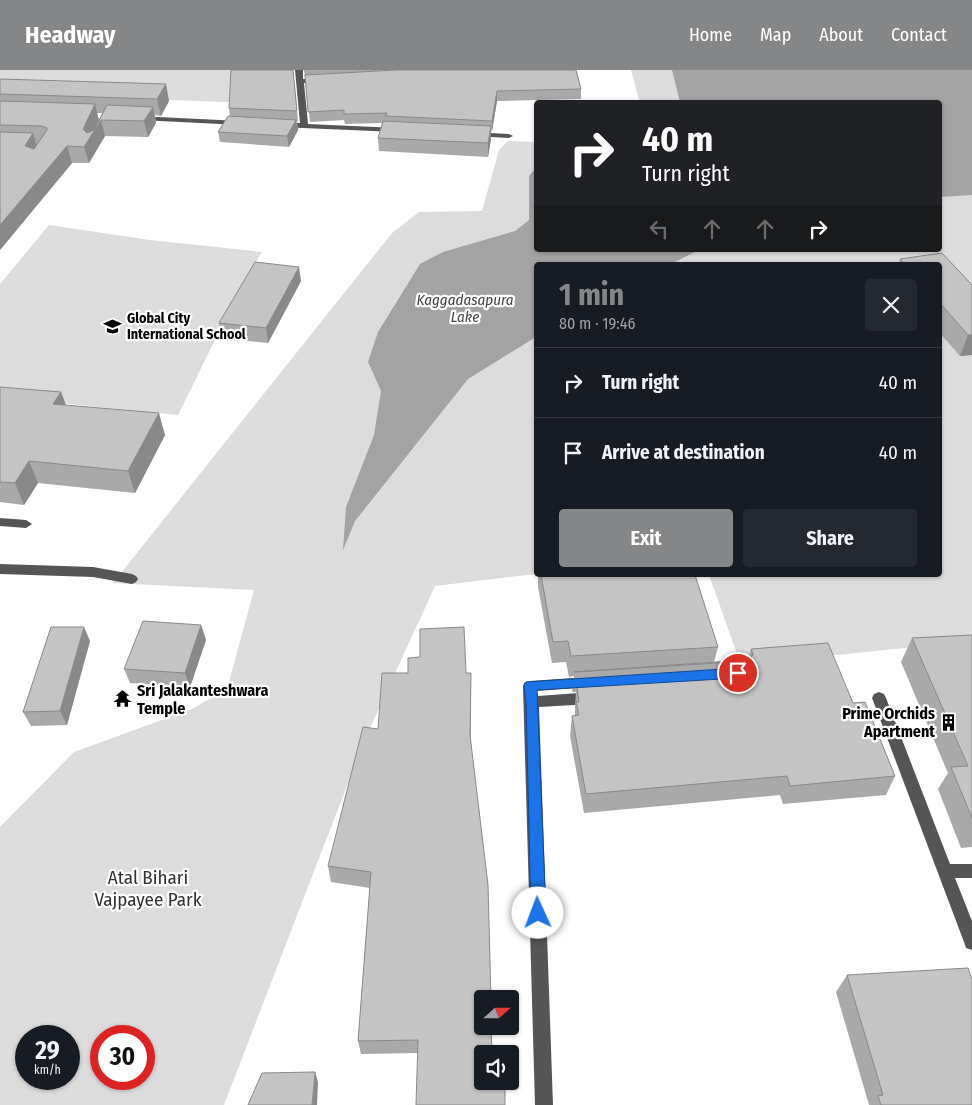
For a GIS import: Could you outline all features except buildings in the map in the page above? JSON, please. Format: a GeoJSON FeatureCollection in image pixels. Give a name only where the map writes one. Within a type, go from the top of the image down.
{"type":"FeatureCollection","features":[{"type":"Feature","properties":{"kind":"street"},"geometry":{"type":"LineString","coordinates":[[299,70],[304,127]]}},
{"type":"Feature","properties":{"kind":"street"},"geometry":{"type":"LineString","coordinates":[[300,81],[329,80]]}},
{"type":"Feature","properties":{"kind":"street"},"geometry":{"type":"LineString","coordinates":[[127,117],[245,123]]}},
{"type":"Feature","properties":{"kind":"street"},"geometry":{"type":"LineString","coordinates":[[274,125],[403,130]]}},
{"type":"Feature","properties":{"kind":"street"},"geometry":{"type":"LineString","coordinates":[[461,133],[509,136]]}},
{"type":"Feature","properties":{"kind":"street"},"geometry":{"type":"LineString","coordinates":[[0,522],[26,524]]}},
{"type":"Feature","properties":{"kind":"street"},"geometry":{"type":"LineString","coordinates":[[0,569],[93,572],[132,579]]}},
{"type":"Feature","properties":{"kind":"street"},"geometry":{"type":"LineString","coordinates":[[544,1105],[530,686],[606,689]]}},
{"type":"Feature","properties":{"kind":"street"},"geometry":{"type":"LineString","coordinates":[[878,698],[972,942]]}},
{"type":"Feature","properties":{"kind":"street"},"geometry":{"type":"LineString","coordinates":[[944,871],[972,871]]}},
{"type":"Feature","properties":{"kind":"green space"},"geometry":{"type":"Polygon","coordinates":[[[0,70],[240,70],[254,103],[0,94],[0,70]]]}},
{"type":"Feature","properties":{"kind":"green space","name":"Atal Bihari Vajpayee Park"},"geometry":{"type":"Polygon","coordinates":[[[631,70],[972,70],[972,641],[741,665],[710,577],[942,577],[942,262],[534,262],[534,574],[435,586],[365,739],[224,1105],[0,1105],[0,827],[74,752],[192,709],[227,689],[254,590],[113,583],[392,233],[419,212],[482,211],[499,150],[508,141],[534,142],[534,252],[942,252],[942,100],[639,100],[631,70]]]}},
{"type":"Feature","properties":{"kind":"green space"},"geometry":{"type":"Polygon","coordinates":[[[49,225],[150,240],[262,252],[240,289],[178,415],[0,397],[0,284],[49,225]]]}},
{"type":"Feature","properties":{"kind":"water"},"geometry":{"type":"Polygon","coordinates":[[[672,70],[972,70],[972,195],[942,197],[942,100],[680,100],[672,70]]]}},
{"type":"Feature","properties":{"kind":"water","name":"Kaggadasapura Lake"},"geometry":{"type":"Polygon","coordinates":[[[534,170],[534,252],[695,252],[675,262],[534,262],[534,338],[468,379],[355,521],[343,550],[346,507],[374,435],[381,391],[368,362],[378,332],[420,264],[443,252],[515,231],[529,220],[529,176],[534,170]]]}},
{"type":"Feature","properties":{"kind":"place","name":"Global City International School"},"geometry":{"type":"Point","coordinates":[113,326]}},
{"type":"Feature","properties":{"kind":"place","name":"Sri Jalakanteshwara Temple"},"geometry":{"type":"Point","coordinates":[123,699]}},
{"type":"Feature","properties":{"kind":"place","name":"Prime Orchids Apartment"},"geometry":{"type":"Point","coordinates":[949,722]}},
{"type":"Feature","properties":{"kind":"route"},"geometry":{"type":"LineString","coordinates":[[538,913],[530,686],[738,673]]}}]}
